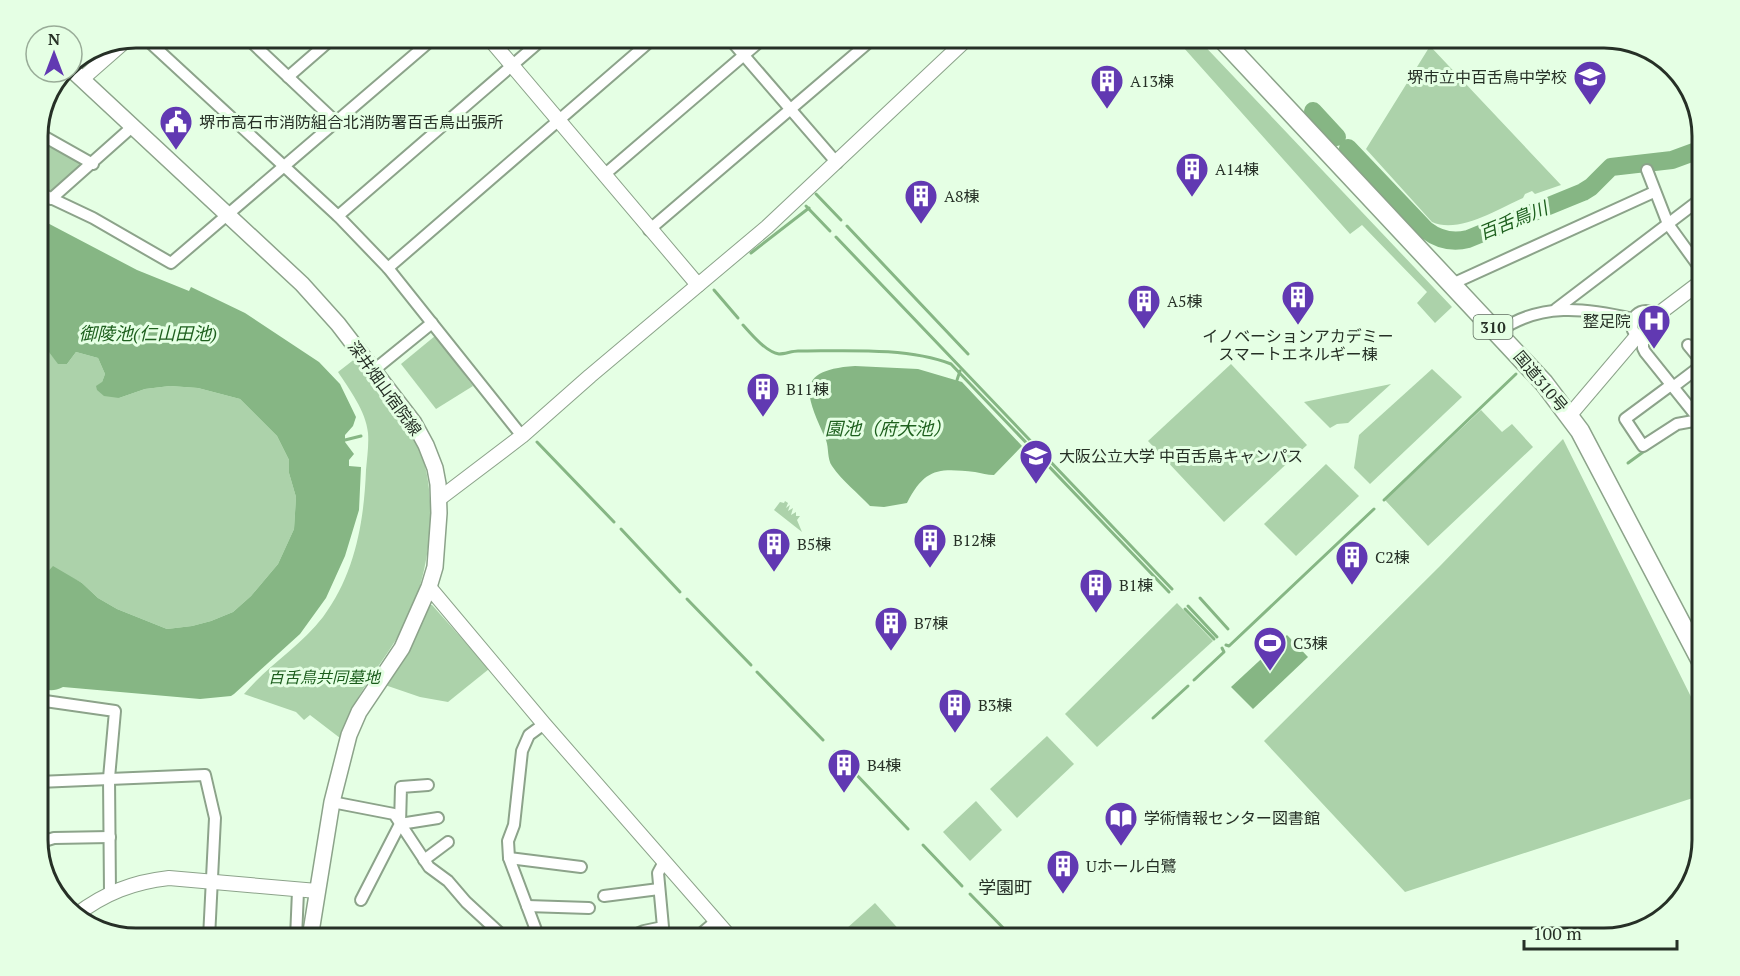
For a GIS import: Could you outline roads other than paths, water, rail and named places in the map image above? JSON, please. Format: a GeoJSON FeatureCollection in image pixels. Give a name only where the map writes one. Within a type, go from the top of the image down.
{"type":"FeatureCollection","features":[{"type":"Feature","properties":{"kind":"highway","name":"国道310号"},"geometry":{"type":"LineString","coordinates":[[1229,48],[1544,383],[1569,416],[1611,488],[1692,644]]}},
{"type":"Feature","properties":{"kind":"main road","name":"深井畑山宿院線"},"geometry":{"type":"LineString","coordinates":[[84,81],[302,284],[338,324],[414,423],[435,468],[439,499],[438,547],[435,567],[429,587],[402,648],[359,712],[352,727],[339,767],[312,928]]}},
{"type":"Feature","properties":{"kind":"street"},"geometry":{"type":"LineString","coordinates":[[155,48],[338,216],[388,268],[522,436]]}},
{"type":"Feature","properties":{"kind":"street"},"geometry":{"type":"LineString","coordinates":[[257,48],[336,122]]}},
{"type":"Feature","properties":{"kind":"street"},"geometry":{"type":"LineString","coordinates":[[288,77],[322,48]]}},
{"type":"Feature","properties":{"kind":"street"},"geometry":{"type":"LineString","coordinates":[[48,197],[93,218],[171,263],[423,48]]}},
{"type":"Feature","properties":{"kind":"street"},"geometry":{"type":"LineString","coordinates":[[497,48],[698,285]]}},
{"type":"Feature","properties":{"kind":"street"},"geometry":{"type":"LineString","coordinates":[[338,216],[533,48]]}},
{"type":"Feature","properties":{"kind":"street"},"geometry":{"type":"LineString","coordinates":[[388,268],[643,48]]}},
{"type":"Feature","properties":{"kind":"street"},"geometry":{"type":"LineString","coordinates":[[737,48],[837,163]]}},
{"type":"Feature","properties":{"kind":"street"},"geometry":{"type":"LineString","coordinates":[[604,175],[753,48]]}},
{"type":"Feature","properties":{"kind":"street"},"geometry":{"type":"LineString","coordinates":[[649,230],[863,48]]}},
{"type":"Feature","properties":{"kind":"street"},"geometry":{"type":"LineString","coordinates":[[439,499],[522,436],[767,227],[958,48]]}},
{"type":"Feature","properties":{"kind":"street"},"geometry":{"type":"LineString","coordinates":[[84,69],[108,53]]}},
{"type":"Feature","properties":{"kind":"street"},"geometry":{"type":"LineString","coordinates":[[51,199],[132,127]]}},
{"type":"Feature","properties":{"kind":"street"},"geometry":{"type":"LineString","coordinates":[[48,139],[93,164]]}},
{"type":"Feature","properties":{"kind":"street"},"geometry":{"type":"LineString","coordinates":[[1647,170],[1668,224],[1692,257]]}},
{"type":"Feature","properties":{"kind":"street"},"geometry":{"type":"LineString","coordinates":[[1452,284],[1654,192]]}},
{"type":"Feature","properties":{"kind":"street"},"geometry":{"type":"LineString","coordinates":[[1556,309],[1692,206]]}},
{"type":"Feature","properties":{"kind":"street"},"geometry":{"type":"LineString","coordinates":[[1657,315],[1692,289]]}},
{"type":"Feature","properties":{"kind":"street"},"geometry":{"type":"LineString","coordinates":[[1498,332],[1515,322],[1556,309],[1585,310],[1632,319]]}},
{"type":"Feature","properties":{"kind":"street"},"geometry":{"type":"LineString","coordinates":[[1640,337],[1652,338],[1658,332],[1660,323],[1657,315],[1648,310],[1643,310],[1632,319],[1631,327],[1640,337],[1643,348],[1692,411]]}},
{"type":"Feature","properties":{"kind":"street"},"geometry":{"type":"LineString","coordinates":[[374,369],[432,323]]}},
{"type":"Feature","properties":{"kind":"street"},"geometry":{"type":"LineString","coordinates":[[1569,416],[1640,337]]}},
{"type":"Feature","properties":{"kind":"street"},"geometry":{"type":"LineString","coordinates":[[1688,345],[1692,350]]}},
{"type":"Feature","properties":{"kind":"street"},"geometry":{"type":"LineString","coordinates":[[1692,371],[1624,419],[1643,446],[1677,424],[1692,423]]}},
{"type":"Feature","properties":{"kind":"street"},"geometry":{"type":"LineString","coordinates":[[429,587],[544,724],[722,928]]}},
{"type":"Feature","properties":{"kind":"street"},"geometry":{"type":"LineString","coordinates":[[48,701],[115,711],[109,778],[110,893]]}},
{"type":"Feature","properties":{"kind":"street"},"geometry":{"type":"LineString","coordinates":[[535,928],[509,858],[508,841],[514,825],[522,751],[530,735],[544,724]]}},
{"type":"Feature","properties":{"kind":"street"},"geometry":{"type":"LineString","coordinates":[[48,781],[205,775],[215,818],[208,928]]}},
{"type":"Feature","properties":{"kind":"street"},"geometry":{"type":"LineString","coordinates":[[361,900],[400,824],[401,787],[428,785]]}},
{"type":"Feature","properties":{"kind":"street"},"geometry":{"type":"LineString","coordinates":[[332,802],[394,814],[429,867],[448,881],[465,902],[494,928]]}},
{"type":"Feature","properties":{"kind":"street"},"geometry":{"type":"LineString","coordinates":[[400,824],[438,818]]}},
{"type":"Feature","properties":{"kind":"street"},"geometry":{"type":"LineString","coordinates":[[48,840],[110,837]]}},
{"type":"Feature","properties":{"kind":"street"},"geometry":{"type":"LineString","coordinates":[[424,860],[448,843]]}},
{"type":"Feature","properties":{"kind":"street"},"geometry":{"type":"LineString","coordinates":[[509,858],[581,867]]}},
{"type":"Feature","properties":{"kind":"street"},"geometry":{"type":"LineString","coordinates":[[659,928],[663,927],[658,873],[664,862]]}},
{"type":"Feature","properties":{"kind":"street"},"geometry":{"type":"LineString","coordinates":[[83,911],[110,893],[159,879],[212,881],[298,891],[317,891]]}},
{"type":"Feature","properties":{"kind":"street"},"geometry":{"type":"LineString","coordinates":[[604,896],[659,889]]}},
{"type":"Feature","properties":{"kind":"street"},"geometry":{"type":"LineString","coordinates":[[296,928],[298,891]]}},
{"type":"Feature","properties":{"kind":"street"},"geometry":{"type":"LineString","coordinates":[[527,906],[590,908]]}},
{"type":"Feature","properties":{"kind":"street"},"geometry":{"type":"LineString","coordinates":[[708,928],[716,921]]}},
{"type":"Feature","properties":{"kind":"water","name":"御陵池(仁山田池)"},"geometry":{"type":"Polygon","coordinates":[[[48,223],[137,270],[189,291],[191,287],[245,313],[319,362],[340,384],[356,417],[353,426],[345,435],[345,442],[354,454],[349,460],[349,466],[361,467],[359,510],[345,556],[326,598],[300,634],[231,696],[200,699],[63,687],[48,690],[48,572],[53,566],[82,583],[98,598],[117,609],[167,629],[192,626],[233,612],[251,596],[278,564],[294,529],[296,497],[289,473],[289,460],[277,436],[240,399],[198,388],[170,386],[145,389],[119,398],[104,396],[96,386],[102,382],[105,374],[98,358],[76,352],[67,364],[58,364],[48,351],[48,223]]]}},
{"type":"Feature","properties":{"kind":"water","name":"園池（府大池）"},"geometry":{"type":"Polygon","coordinates":[[[855,366],[918,369],[962,382],[1022,446],[994,475],[951,470],[934,473],[920,483],[907,503],[884,507],[870,506],[840,477],[830,463],[828,446],[810,398],[813,379],[835,368],[855,366]]]}},
{"type":"Feature","properties":{"kind":"water","name":"C3棟"},"geometry":{"type":"Polygon","coordinates":[[[1287,635],[1308,657],[1253,709],[1231,687],[1287,635]]]}},
{"type":"Feature","properties":{"kind":"waterway","name":"百舌鳥川"},"geometry":{"type":"LineString","coordinates":[[1313,111],[1337,137]]}},
{"type":"Feature","properties":{"kind":"waterway","name":"百舌鳥川"},"geometry":{"type":"LineString","coordinates":[[1348,148],[1426,230],[1451,241],[1468,239],[1583,192],[1611,167],[1672,160],[1692,153]]}},
{"type":"Feature","properties":{"kind":"waterway"},"geometry":{"type":"LineString","coordinates":[[816,194],[841,220]]}},
{"type":"Feature","properties":{"kind":"waterway"},"geometry":{"type":"LineString","coordinates":[[806,206],[830,231]]}},
{"type":"Feature","properties":{"kind":"waterway"},"geometry":{"type":"LineString","coordinates":[[751,253],[809,208]]}},
{"type":"Feature","properties":{"kind":"waterway"},"geometry":{"type":"LineString","coordinates":[[847,226],[968,354]]}},
{"type":"Feature","properties":{"kind":"waterway"},"geometry":{"type":"LineString","coordinates":[[836,237],[1172,589]]}},
{"type":"Feature","properties":{"kind":"waterway"},"geometry":{"type":"LineString","coordinates":[[714,290],[738,318]]}},
{"type":"Feature","properties":{"kind":"waterway"},"geometry":{"type":"LineString","coordinates":[[743,325],[754,338],[774,353],[779,354],[798,351],[896,352],[951,364],[1169,592]]}},
{"type":"Feature","properties":{"kind":"waterway"},"geometry":{"type":"LineString","coordinates":[[957,380],[960,371]]}},
{"type":"Feature","properties":{"kind":"waterway"},"geometry":{"type":"LineString","coordinates":[[1384,500],[1516,374]]}},
{"type":"Feature","properties":{"kind":"waterway"},"geometry":{"type":"LineString","coordinates":[[345,440],[361,436]]}},
{"type":"Feature","properties":{"kind":"waterway"},"geometry":{"type":"LineString","coordinates":[[537,442],[614,522]]}},
{"type":"Feature","properties":{"kind":"waterway"},"geometry":{"type":"LineString","coordinates":[[1628,463],[1650,447]]}},
{"type":"Feature","properties":{"kind":"waterway"},"geometry":{"type":"LineString","coordinates":[[1226,645],[1229,646],[1374,509]]}},
{"type":"Feature","properties":{"kind":"waterway"},"geometry":{"type":"LineString","coordinates":[[621,529],[680,592]]}},
{"type":"Feature","properties":{"kind":"waterway"},"geometry":{"type":"LineString","coordinates":[[1200,598],[1228,629]]}},
{"type":"Feature","properties":{"kind":"waterway"},"geometry":{"type":"LineString","coordinates":[[687,599],[751,665]]}},
{"type":"Feature","properties":{"kind":"waterway"},"geometry":{"type":"LineString","coordinates":[[1188,606],[1217,637]]}},
{"type":"Feature","properties":{"kind":"waterway"},"geometry":{"type":"LineString","coordinates":[[1185,609],[1214,639]]}},
{"type":"Feature","properties":{"kind":"waterway"},"geometry":{"type":"LineString","coordinates":[[1194,680],[1224,652],[1222,648]]}},
{"type":"Feature","properties":{"kind":"waterway"},"geometry":{"type":"LineString","coordinates":[[757,672],[823,740]]}},
{"type":"Feature","properties":{"kind":"waterway"},"geometry":{"type":"LineString","coordinates":[[1153,718],[1188,686]]}},
{"type":"Feature","properties":{"kind":"waterway"},"geometry":{"type":"LineString","coordinates":[[835,752],[908,829]]}},
{"type":"Feature","properties":{"kind":"waterway"},"geometry":{"type":"LineString","coordinates":[[923,845],[962,886]]}},
{"type":"Feature","properties":{"kind":"waterway"},"geometry":{"type":"LineString","coordinates":[[970,894],[1003,928]]}},
{"type":"Feature","properties":{"kind":"place","name":"堺市立中百舌鳥中学校"},"geometry":{"type":"Point","coordinates":[1590,106]}},
{"type":"Feature","properties":{"kind":"place","name":"A13棟"},"geometry":{"type":"Point","coordinates":[1107,110]}},
{"type":"Feature","properties":{"kind":"place","name":"堺市高石市消防組合北消防署百舌鳥出張所"},"geometry":{"type":"Point","coordinates":[176,151]}},
{"type":"Feature","properties":{"kind":"place","name":"A14棟"},"geometry":{"type":"Point","coordinates":[1192,198]}},
{"type":"Feature","properties":{"kind":"place","name":"A8棟"},"geometry":{"type":"Point","coordinates":[921,225]}},
{"type":"Feature","properties":{"kind":"place","name":"イノベーションアカデミー スマートエネルギー棟"},"geometry":{"type":"Point","coordinates":[1298,326]}},
{"type":"Feature","properties":{"kind":"place","name":"A5棟"},"geometry":{"type":"Point","coordinates":[1144,330]}},
{"type":"Feature","properties":{"kind":"place","name":"整足院"},"geometry":{"type":"Point","coordinates":[1654,350]}},
{"type":"Feature","properties":{"kind":"place","name":"B11棟"},"geometry":{"type":"Point","coordinates":[763,418]}},
{"type":"Feature","properties":{"kind":"place","name":"大阪公立大学 中百舌鳥キャンパス"},"geometry":{"type":"Point","coordinates":[1036,485]}},
{"type":"Feature","properties":{"kind":"place","name":"B12棟"},"geometry":{"type":"Point","coordinates":[930,569]}},
{"type":"Feature","properties":{"kind":"place","name":"B5棟"},"geometry":{"type":"Point","coordinates":[774,573]}},
{"type":"Feature","properties":{"kind":"place","name":"C2棟"},"geometry":{"type":"Point","coordinates":[1352,586]}},
{"type":"Feature","properties":{"kind":"place","name":"B1棟"},"geometry":{"type":"Point","coordinates":[1096,614]}},
{"type":"Feature","properties":{"kind":"place","name":"B7棟"},"geometry":{"type":"Point","coordinates":[891,652]}},
{"type":"Feature","properties":{"kind":"place","name":"C3棟"},"geometry":{"type":"Point","coordinates":[1270,672]}},
{"type":"Feature","properties":{"kind":"place","name":"B3棟"},"geometry":{"type":"Point","coordinates":[955,734]}},
{"type":"Feature","properties":{"kind":"place","name":"B4棟"},"geometry":{"type":"Point","coordinates":[844,794]}},
{"type":"Feature","properties":{"kind":"place","name":"学術情報センター図書館"},"geometry":{"type":"Point","coordinates":[1121,847]}},
{"type":"Feature","properties":{"kind":"place","name":"Uホール白鷺"},"geometry":{"type":"Point","coordinates":[1063,895]}},
{"type":"Feature","properties":{"kind":"district","name":"学園町"},"geometry":{"type":"Point","coordinates":[1005,887]}},
{"type":"Feature","properties":{"kind":"park label","name":"百舌鳥共同墓地"},"geometry":{"type":"Point","coordinates":[324,677]}}]}
